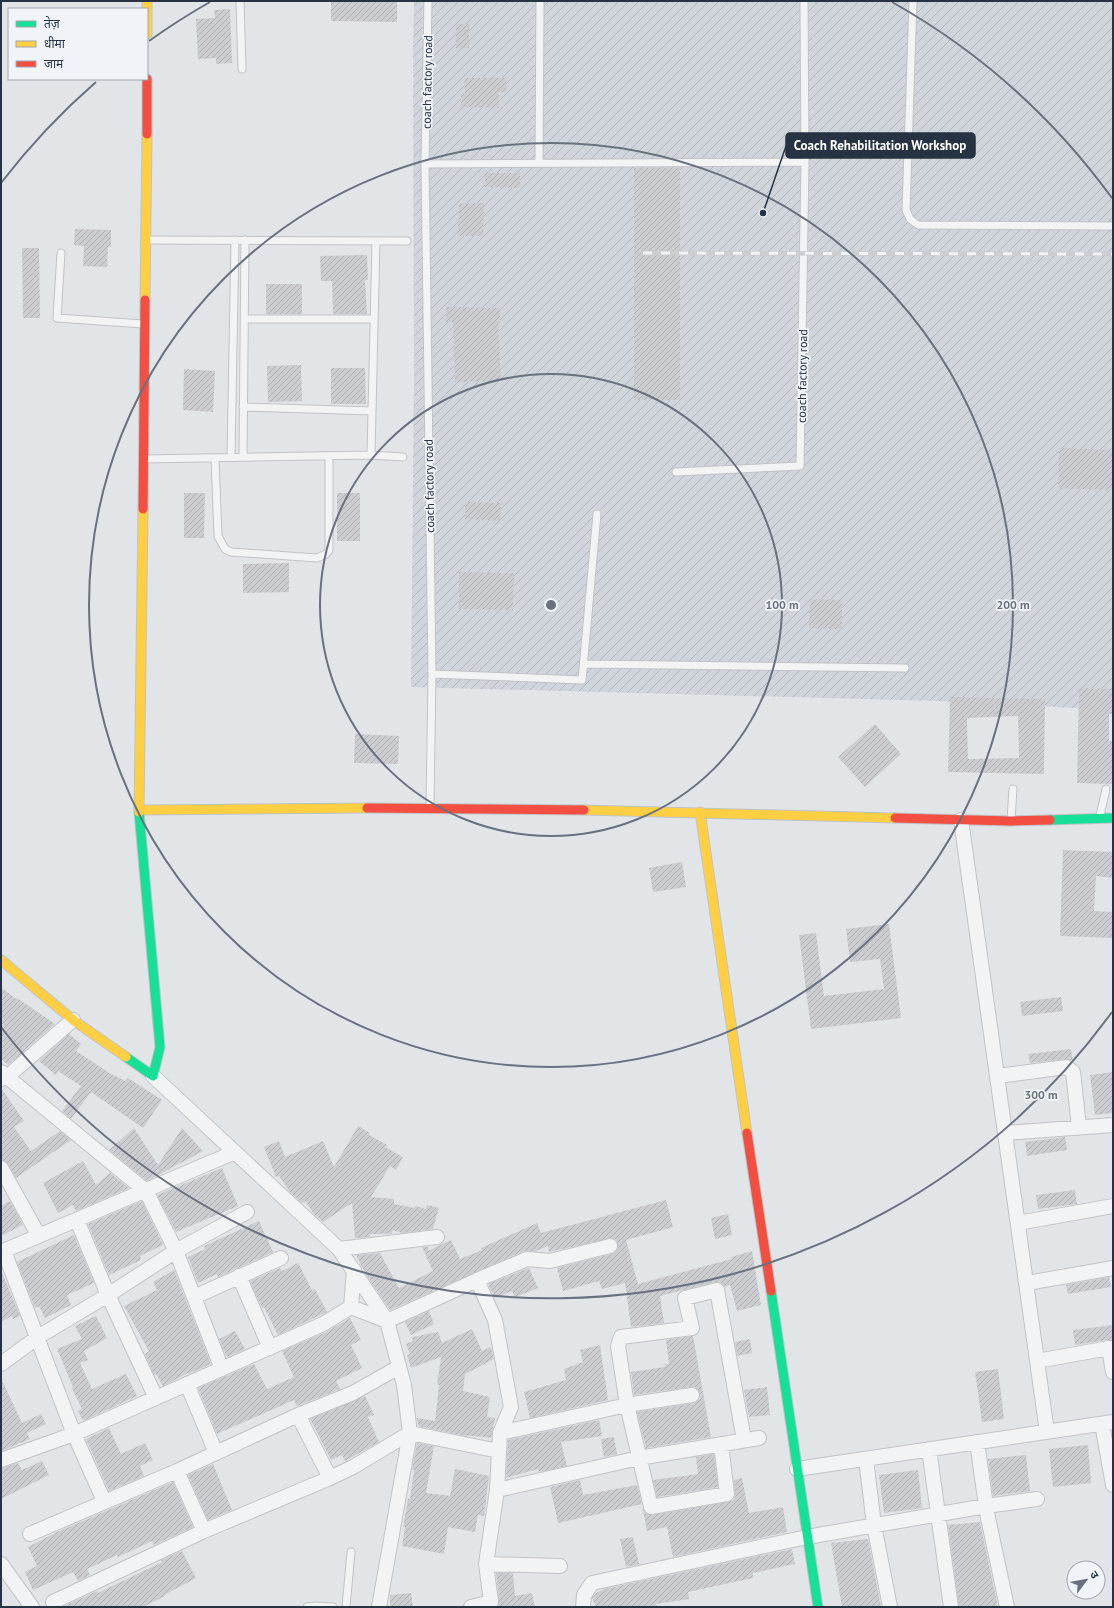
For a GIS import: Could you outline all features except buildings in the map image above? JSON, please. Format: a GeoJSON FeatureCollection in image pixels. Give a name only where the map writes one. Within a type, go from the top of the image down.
{"type":"FeatureCollection","features":[{"type":"Feature","properties":{"kind":"street"},"geometry":{"type":"LineString","coordinates":[[147,80],[139,810],[160,1047],[153,1076]]}},
{"type":"Feature","properties":{"kind":"street"},"geometry":{"type":"LineString","coordinates":[[139,810],[430,808],[700,812],[1011,821],[1113,818]]}},
{"type":"Feature","properties":{"kind":"street"},"geometry":{"type":"LineString","coordinates":[[700,812],[818,1607]]}},
{"type":"Feature","properties":{"kind":"street"},"geometry":{"type":"LineString","coordinates":[[961,820],[1047,1432]]}},
{"type":"Feature","properties":{"kind":"street"},"geometry":{"type":"LineString","coordinates":[[1,960],[73,1020],[153,1076],[339,1249],[387,1321],[404,1385],[410,1433],[379,1607]]}},
{"type":"Feature","properties":{"kind":"street"},"geometry":{"type":"LineString","coordinates":[[73,1020],[3,1076],[146,1191],[176,1251],[222,1369]]}},
{"type":"Feature","properties":{"kind":"street"},"geometry":{"type":"LineString","coordinates":[[998,1076],[1066,1067],[1073,1072],[1078,1127]]}},
{"type":"Feature","properties":{"kind":"street"},"geometry":{"type":"LineString","coordinates":[[1006,1133],[1113,1125]]}},
{"type":"Feature","properties":{"kind":"street"},"geometry":{"type":"LineString","coordinates":[[104,1501],[74,1434],[38,1337],[2,1251],[235,1152]]}},
{"type":"Feature","properties":{"kind":"street"},"geometry":{"type":"LineString","coordinates":[[1,1168],[39,1236]]}},
{"type":"Feature","properties":{"kind":"street"},"geometry":{"type":"LineString","coordinates":[[1018,1223],[1113,1206]]}},
{"type":"Feature","properties":{"kind":"street"},"geometry":{"type":"LineString","coordinates":[[1,1364],[38,1337],[108,1295],[176,1251],[247,1212]]}},
{"type":"Feature","properties":{"kind":"street"},"geometry":{"type":"LineString","coordinates":[[77,1220],[108,1295],[156,1398]]}},
{"type":"Feature","properties":{"kind":"street"},"geometry":{"type":"LineString","coordinates":[[339,1249],[437,1237]]}},
{"type":"Feature","properties":{"kind":"street"},"geometry":{"type":"LineString","coordinates":[[351,1307],[387,1321],[527,1259],[550,1261],[610,1246]]}},
{"type":"Feature","properties":{"kind":"street"},"geometry":{"type":"LineString","coordinates":[[351,1307],[353,1271],[357,1247]]}},
{"type":"Feature","properties":{"kind":"street"},"geometry":{"type":"LineString","coordinates":[[194,1296],[281,1258]]}},
{"type":"Feature","properties":{"kind":"street"},"geometry":{"type":"LineString","coordinates":[[1026,1283],[1113,1268]]}},
{"type":"Feature","properties":{"kind":"street"},"geometry":{"type":"LineString","coordinates":[[239,1276],[270,1348]]}},
{"type":"Feature","properties":{"kind":"street"},"geometry":{"type":"LineString","coordinates":[[471,1607],[491,1602],[486,1564],[497,1490],[500,1433],[511,1407],[495,1320],[477,1280]]}},
{"type":"Feature","properties":{"kind":"street"},"geometry":{"type":"LineString","coordinates":[[721,1444],[727,1494],[653,1508],[650,1505],[627,1405],[618,1346],[622,1337],[692,1328],[685,1298],[717,1290],[744,1440]]}},
{"type":"Feature","properties":{"kind":"street"},"geometry":{"type":"LineString","coordinates":[[1,1452],[74,1434],[270,1348],[322,1324],[351,1307]]}},
{"type":"Feature","properties":{"kind":"street"},"geometry":{"type":"LineString","coordinates":[[1038,1361],[1108,1348],[1113,1372]]}},
{"type":"Feature","properties":{"kind":"street"},"geometry":{"type":"LineString","coordinates":[[30,1534],[177,1471],[298,1415],[353,1393],[399,1367]]}},
{"type":"Feature","properties":{"kind":"street"},"geometry":{"type":"LineString","coordinates":[[187,1384],[216,1452]]}},
{"type":"Feature","properties":{"kind":"street"},"geometry":{"type":"LineString","coordinates":[[500,1433],[627,1405],[692,1395]]}},
{"type":"Feature","properties":{"kind":"street"},"geometry":{"type":"LineString","coordinates":[[298,1415],[330,1478]]}},
{"type":"Feature","properties":{"kind":"street"},"geometry":{"type":"LineString","coordinates":[[797,1469],[1107,1423],[1113,1485]]}},
{"type":"Feature","properties":{"kind":"street"},"geometry":{"type":"LineString","coordinates":[[53,1602],[204,1531],[330,1478],[353,1467],[410,1433],[499,1451]]}},
{"type":"Feature","properties":{"kind":"street"},"geometry":{"type":"LineString","coordinates":[[497,1490],[639,1458],[759,1438]]}},
{"type":"Feature","properties":{"kind":"street"},"geometry":{"type":"LineString","coordinates":[[977,1442],[986,1506],[1007,1607]]}},
{"type":"Feature","properties":{"kind":"street"},"geometry":{"type":"LineString","coordinates":[[929,1449],[951,1607]]}},
{"type":"Feature","properties":{"kind":"street"},"geometry":{"type":"LineString","coordinates":[[866,1459],[874,1525],[890,1607]]}},
{"type":"Feature","properties":{"kind":"street"},"geometry":{"type":"LineString","coordinates":[[177,1471],[204,1531]]}},
{"type":"Feature","properties":{"kind":"street"},"geometry":{"type":"LineString","coordinates":[[583,1607],[584,1595],[592,1583],[807,1536],[1037,1499]]}},
{"type":"Feature","properties":{"kind":"street"},"geometry":{"type":"LineString","coordinates":[[1,1564],[32,1607]]}},
{"type":"Feature","properties":{"kind":"street"},"geometry":{"type":"LineString","coordinates":[[486,1564],[560,1566]]}},
{"type":"Feature","properties":{"kind":"lane"},"geometry":{"type":"LineString","coordinates":[[240,1],[242,69]]}},
{"type":"Feature","properties":{"kind":"lane","name":"coach factory road"},"geometry":{"type":"LineString","coordinates":[[428,1],[425,164],[432,674],[430,808]]}},
{"type":"Feature","properties":{"kind":"lane"},"geometry":{"type":"LineString","coordinates":[[539,163],[540,1]]}},
{"type":"Feature","properties":{"kind":"lane","name":"coach factory road"},"geometry":{"type":"LineString","coordinates":[[676,472],[800,466],[805,162],[804,1]]}},
{"type":"Feature","properties":{"kind":"lane"},"geometry":{"type":"LineString","coordinates":[[913,1],[906,210],[910,219],[918,225],[1113,226]]}},
{"type":"Feature","properties":{"kind":"lane"},"geometry":{"type":"LineString","coordinates":[[425,164],[805,162]]}},
{"type":"Feature","properties":{"kind":"lane"},"geometry":{"type":"LineString","coordinates":[[146,240],[407,241]]}},
{"type":"Feature","properties":{"kind":"lane"},"geometry":{"type":"LineString","coordinates":[[231,457],[234,240]]}},
{"type":"Feature","properties":{"kind":"lane"},"geometry":{"type":"LineString","coordinates":[[243,458],[245,240]]}},
{"type":"Feature","properties":{"kind":"lane"},"geometry":{"type":"LineString","coordinates":[[371,455],[376,241]]}},
{"type":"Feature","properties":{"kind":"lane"},"geometry":{"type":"LineString","coordinates":[[61,253],[57,318],[145,324]]}},
{"type":"Feature","properties":{"kind":"lane"},"geometry":{"type":"LineString","coordinates":[[245,319],[374,319]]}},
{"type":"Feature","properties":{"kind":"lane"},"geometry":{"type":"LineString","coordinates":[[243,406],[372,412]]}},
{"type":"Feature","properties":{"kind":"lane"},"geometry":{"type":"LineString","coordinates":[[144,459],[371,455],[403,457]]}},
{"type":"Feature","properties":{"kind":"lane"},"geometry":{"type":"LineString","coordinates":[[215,458],[218,536],[225,549],[231,552],[316,558],[326,554],[329,550],[329,456]]}},
{"type":"Feature","properties":{"kind":"lane"},"geometry":{"type":"LineString","coordinates":[[432,674],[582,680],[597,514]]}},
{"type":"Feature","properties":{"kind":"lane"},"geometry":{"type":"LineString","coordinates":[[584,664],[905,668]]}},
{"type":"Feature","properties":{"kind":"lane"},"geometry":{"type":"LineString","coordinates":[[1011,821],[1013,788]]}},
{"type":"Feature","properties":{"kind":"lane"},"geometry":{"type":"LineString","coordinates":[[1100,818],[1106,789]]}},
{"type":"Feature","properties":{"kind":"lane"},"geometry":{"type":"LineString","coordinates":[[346,1607],[351,1552]]}},
{"type":"Feature","properties":{"kind":"lane"},"geometry":{"type":"LineString","coordinates":[[307,1607],[333,1607]]}},
{"type":"Feature","properties":{"kind":"shaded area"},"geometry":{"type":"Polygon","coordinates":[[[414,1],[1113,1],[1113,710],[937,701],[411,687],[414,377],[414,1]]]}},
{"type":"Feature","properties":{"kind":"railway"},"geometry":{"type":"LineString","coordinates":[[643,253],[1113,254]]}},
{"type":"Feature","properties":{"kind":"traffic: fast"},"geometry":{"type":"LineString","coordinates":[[126,1057],[153,1076],[160,1047],[139,812]]}},
{"type":"Feature","properties":{"kind":"traffic: fast"},"geometry":{"type":"LineString","coordinates":[[1050,820],[1113,818]]}},
{"type":"Feature","properties":{"kind":"traffic: fast"},"geometry":{"type":"LineString","coordinates":[[771,1291],[818,1607]]}},
{"type":"Feature","properties":{"kind":"traffic: slow"},"geometry":{"type":"LineString","coordinates":[[147,1],[147,8]]}},
{"type":"Feature","properties":{"kind":"traffic: slow"},"geometry":{"type":"LineString","coordinates":[[145,300],[147,134]]}},
{"type":"Feature","properties":{"kind":"traffic: slow"},"geometry":{"type":"LineString","coordinates":[[139,812],[143,509]]}},
{"type":"Feature","properties":{"kind":"traffic: slow"},"geometry":{"type":"LineString","coordinates":[[139,810],[367,808]]}},
{"type":"Feature","properties":{"kind":"traffic: slow"},"geometry":{"type":"LineString","coordinates":[[584,810],[895,818]]}},
{"type":"Feature","properties":{"kind":"traffic: slow"},"geometry":{"type":"LineString","coordinates":[[700,812],[747,1133]]}},
{"type":"Feature","properties":{"kind":"traffic: slow"},"geometry":{"type":"LineString","coordinates":[[1,960],[73,1020],[126,1057]]}},
{"type":"Feature","properties":{"kind":"traffic: jam"},"geometry":{"type":"LineString","coordinates":[[147,80],[147,134]]}},
{"type":"Feature","properties":{"kind":"traffic: jam"},"geometry":{"type":"LineString","coordinates":[[143,509],[145,300]]}},
{"type":"Feature","properties":{"kind":"traffic: jam"},"geometry":{"type":"LineString","coordinates":[[367,808],[584,810]]}},
{"type":"Feature","properties":{"kind":"traffic: jam"},"geometry":{"type":"LineString","coordinates":[[895,818],[1011,821],[1050,820]]}},
{"type":"Feature","properties":{"kind":"traffic: jam"},"geometry":{"type":"LineString","coordinates":[[747,1133],[771,1291]]}},
{"type":"Feature","properties":{"kind":"place","name":"Coach Rehabilitation Workshop"},"geometry":{"type":"Point","coordinates":[763,213]}}]}
